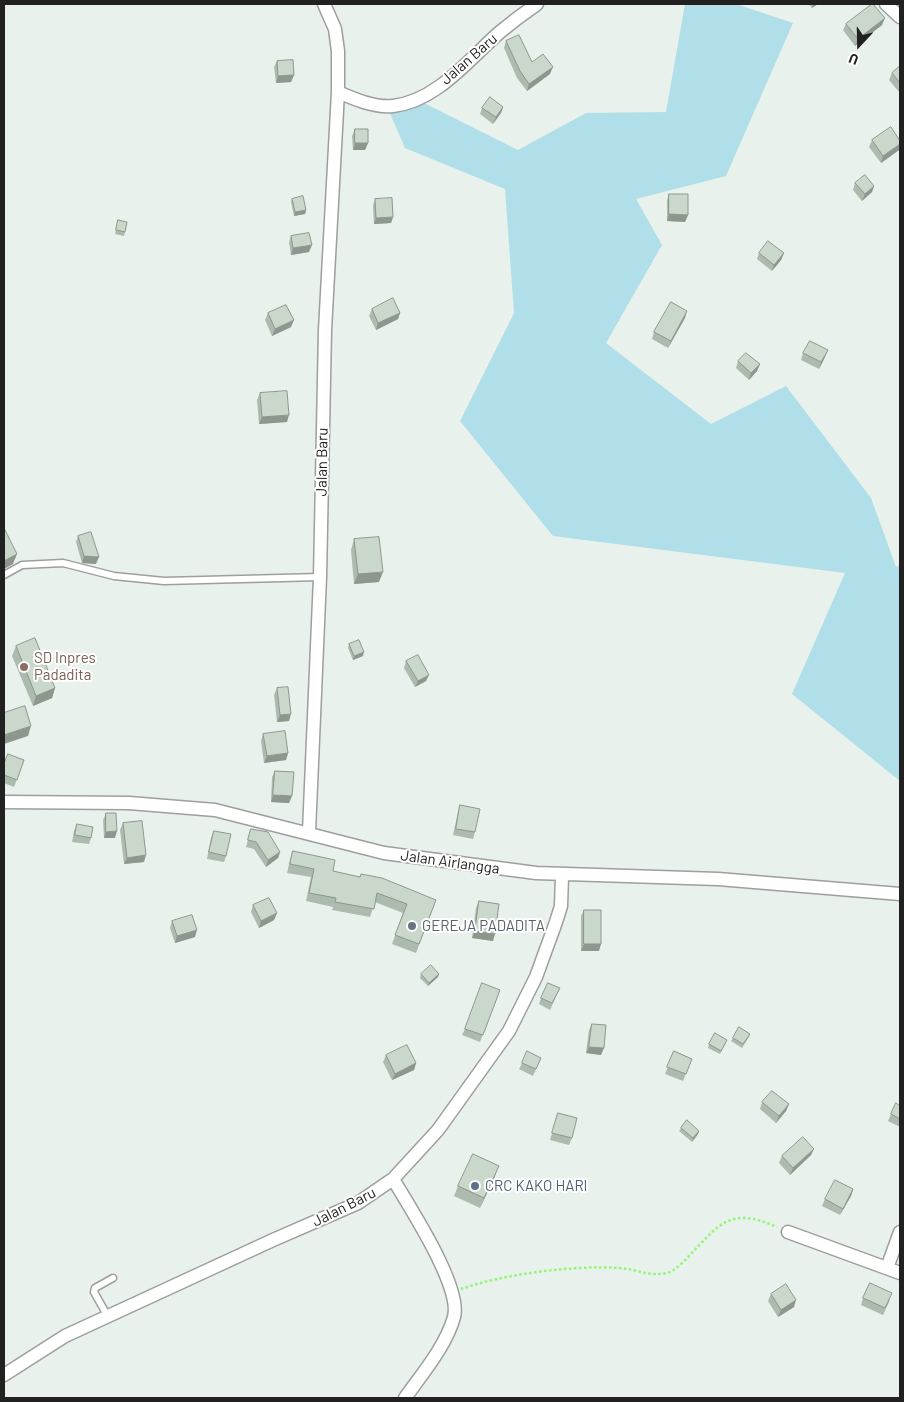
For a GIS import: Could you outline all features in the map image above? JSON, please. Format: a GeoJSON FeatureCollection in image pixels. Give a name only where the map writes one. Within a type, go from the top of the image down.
{"type":"FeatureCollection","features":[{"type":"Feature","properties":{"kind":"street","name":"Jalan Baru"},"geometry":{"type":"LineString","coordinates":[[309,832],[320,577],[325,330],[338,92],[336,36],[324,4]]}},
{"type":"Feature","properties":{"kind":"street","name":"Jalan Baru"},"geometry":{"type":"LineString","coordinates":[[338,92],[355,100],[392,106],[413,100],[457,73],[500,32],[537,4]]}},
{"type":"Feature","properties":{"kind":"street"},"geometry":{"type":"LineString","coordinates":[[886,4],[900,17]]}},
{"type":"Feature","properties":{"kind":"street","name":"Jalan Airlangga"},"geometry":{"type":"LineString","coordinates":[[4,802],[129,803],[215,810],[309,832],[363,848],[428,860],[562,876],[718,879],[900,894]]}},
{"type":"Feature","properties":{"kind":"street","name":"Jalan Baru"},"geometry":{"type":"LineString","coordinates":[[4,1375],[49,1346],[107,1315],[358,1203],[393,1179],[438,1130],[509,1031],[536,977],[556,922],[561,906],[562,876]]}},
{"type":"Feature","properties":{"kind":"street"},"geometry":{"type":"LineString","coordinates":[[393,1179],[440,1259],[453,1292],[455,1314],[451,1326],[432,1360],[405,1398]]}},
{"type":"Feature","properties":{"kind":"street"},"geometry":{"type":"LineString","coordinates":[[788,1232],[900,1273]]}},
{"type":"Feature","properties":{"kind":"street"},"geometry":{"type":"LineString","coordinates":[[887,1268],[900,1232]]}},
{"type":"Feature","properties":{"kind":"lane"},"geometry":{"type":"LineString","coordinates":[[4,575],[22,565],[63,563],[114,576],[164,581],[320,577]]}},
{"type":"Feature","properties":{"kind":"lane"},"geometry":{"type":"LineString","coordinates":[[107,1315],[94,1292],[96,1288],[113,1278]]}},
{"type":"Feature","properties":{"kind":"path"},"geometry":{"type":"LineString","coordinates":[[453,1292],[479,1283],[540,1272],[620,1268],[655,1275],[670,1272],[681,1264],[719,1225],[743,1216],[751,1217],[788,1232]]}},
{"type":"Feature","properties":{"kind":"shaded area"},"geometry":{"type":"Polygon","coordinates":[[[685,4],[736,4],[793,23],[726,176],[636,199],[662,245],[606,343],[711,424],[786,386],[871,498],[896,567],[900,565],[900,781],[792,694],[845,573],[553,536],[460,421],[514,313],[505,189],[405,148],[389,111],[420,101],[518,150],[586,113],[666,112],[685,4]]]}},
{"type":"Feature","properties":{"kind":"building"},"geometry":{"type":"Polygon","coordinates":[[[872,4],[885,18],[858,39],[846,24],[872,4]]]}},
{"type":"Feature","properties":{"kind":"building"},"geometry":{"type":"Polygon","coordinates":[[[519,35],[532,62],[543,54],[553,67],[529,84],[520,71],[506,41],[519,35]]]}},
{"type":"Feature","properties":{"kind":"building"},"geometry":{"type":"Polygon","coordinates":[[[293,60],[294,75],[278,76],[277,61],[293,60]]]}},
{"type":"Feature","properties":{"kind":"building"},"geometry":{"type":"Polygon","coordinates":[[[900,66],[900,83],[892,73],[900,66]]]}},
{"type":"Feature","properties":{"kind":"building"},"geometry":{"type":"Polygon","coordinates":[[[490,97],[503,107],[496,117],[482,108],[490,97]]]}},
{"type":"Feature","properties":{"kind":"building"},"geometry":{"type":"Polygon","coordinates":[[[891,127],[900,144],[883,156],[872,140],[891,127]]]}},
{"type":"Feature","properties":{"kind":"building"},"geometry":{"type":"Polygon","coordinates":[[[355,129],[368,129],[368,143],[355,143],[355,129]]]}},
{"type":"Feature","properties":{"kind":"building"},"geometry":{"type":"Polygon","coordinates":[[[865,175],[874,186],[865,194],[855,183],[865,175]]]}},
{"type":"Feature","properties":{"kind":"building"},"geometry":{"type":"Polygon","coordinates":[[[669,194],[688,194],[688,215],[669,214],[669,194]]]}},
{"type":"Feature","properties":{"kind":"building"},"geometry":{"type":"Polygon","coordinates":[[[303,196],[306,210],[295,212],[292,199],[303,196]]]}},
{"type":"Feature","properties":{"kind":"building"},"geometry":{"type":"Polygon","coordinates":[[[392,198],[393,217],[376,218],[375,199],[392,198]]]}},
{"type":"Feature","properties":{"kind":"building"},"geometry":{"type":"Polygon","coordinates":[[[118,220],[127,222],[125,232],[116,230],[118,220]]]}},
{"type":"Feature","properties":{"kind":"building"},"geometry":{"type":"Polygon","coordinates":[[[309,233],[312,245],[293,248],[291,236],[309,233]]]}},
{"type":"Feature","properties":{"kind":"building"},"geometry":{"type":"Polygon","coordinates":[[[768,241],[784,253],[774,265],[759,253],[768,241]]]}},
{"type":"Feature","properties":{"kind":"building"},"geometry":{"type":"Polygon","coordinates":[[[393,298],[400,313],[378,323],[372,309],[393,298]]]}},
{"type":"Feature","properties":{"kind":"building"},"geometry":{"type":"Polygon","coordinates":[[[671,302],[687,311],[671,341],[654,332],[671,302]]]}},
{"type":"Feature","properties":{"kind":"building"},"geometry":{"type":"Polygon","coordinates":[[[286,305],[294,320],[275,329],[268,313],[286,305]]]}},
{"type":"Feature","properties":{"kind":"building"},"geometry":{"type":"Polygon","coordinates":[[[810,341],[828,350],[821,362],[803,353],[810,341]]]}},
{"type":"Feature","properties":{"kind":"building"},"geometry":{"type":"Polygon","coordinates":[[[746,353],[760,364],[751,373],[738,361],[746,353]]]}},
{"type":"Feature","properties":{"kind":"building"},"geometry":{"type":"Polygon","coordinates":[[[287,391],[289,415],[262,417],[260,393],[287,391]]]}},
{"type":"Feature","properties":{"kind":"building"},"geometry":{"type":"Polygon","coordinates":[[[4,528],[17,554],[4,561],[4,528]]]}},
{"type":"Feature","properties":{"kind":"building"},"geometry":{"type":"Polygon","coordinates":[[[91,532],[99,557],[84,556],[78,536],[91,532]]]}},
{"type":"Feature","properties":{"kind":"building"},"geometry":{"type":"Polygon","coordinates":[[[379,537],[383,572],[358,574],[354,539],[379,537]]]}},
{"type":"Feature","properties":{"kind":"building"},"geometry":{"type":"Polygon","coordinates":[[[35,638],[55,688],[36,696],[16,646],[35,638]]]}},
{"type":"Feature","properties":{"kind":"building"},"geometry":{"type":"Polygon","coordinates":[[[359,640],[364,652],[354,656],[349,644],[359,640]]]}},
{"type":"Feature","properties":{"kind":"building"},"geometry":{"type":"Polygon","coordinates":[[[418,655],[429,675],[418,681],[406,661],[418,655]]]}},
{"type":"Feature","properties":{"kind":"building"},"geometry":{"type":"Polygon","coordinates":[[[288,687],[291,714],[280,715],[277,688],[288,687]]]}},
{"type":"Feature","properties":{"kind":"building"},"geometry":{"type":"Polygon","coordinates":[[[25,706],[31,726],[4,735],[4,713],[25,706]]]}},
{"type":"Feature","properties":{"kind":"building"},"geometry":{"type":"Polygon","coordinates":[[[285,731],[288,753],[267,756],[263,734],[285,731]]]}},
{"type":"Feature","properties":{"kind":"building"},"geometry":{"type":"Polygon","coordinates":[[[8,754],[24,760],[17,780],[4,775],[4,764],[8,754]]]}},
{"type":"Feature","properties":{"kind":"building"},"geometry":{"type":"Polygon","coordinates":[[[275,771],[294,772],[292,796],[273,795],[275,771]]]}},
{"type":"Feature","properties":{"kind":"building"},"geometry":{"type":"Polygon","coordinates":[[[460,805],[480,809],[475,832],[456,829],[460,805]]]}},
{"type":"Feature","properties":{"kind":"building"},"geometry":{"type":"Polygon","coordinates":[[[106,813],[116,813],[117,831],[106,832],[106,813]]]}},
{"type":"Feature","properties":{"kind":"building"},"geometry":{"type":"Polygon","coordinates":[[[142,821],[146,855],[127,858],[123,823],[142,821]]]}},
{"type":"Feature","properties":{"kind":"building"},"geometry":{"type":"Polygon","coordinates":[[[77,824],[93,827],[91,838],[75,835],[77,824]]]}},
{"type":"Feature","properties":{"kind":"building"},"geometry":{"type":"Polygon","coordinates":[[[251,829],[268,832],[280,852],[268,860],[256,842],[248,840],[251,829]]]}},
{"type":"Feature","properties":{"kind":"building"},"geometry":{"type":"Polygon","coordinates":[[[214,831],[231,834],[226,856],[209,852],[214,831]]]}},
{"type":"Feature","properties":{"kind":"building"},"geometry":{"type":"Polygon","coordinates":[[[293,851],[335,860],[333,871],[360,877],[361,874],[382,878],[436,900],[419,944],[395,935],[407,904],[377,893],[374,909],[335,902],[336,898],[309,893],[314,869],[290,864],[293,851]]]}},
{"type":"Feature","properties":{"kind":"building"},"geometry":{"type":"Polygon","coordinates":[[[269,898],[277,913],[261,921],[253,905],[269,898]]]}},
{"type":"Feature","properties":{"kind":"building"},"geometry":{"type":"Polygon","coordinates":[[[479,901],[499,904],[495,934],[475,931],[479,901]]]}},
{"type":"Feature","properties":{"kind":"building"},"geometry":{"type":"Polygon","coordinates":[[[584,910],[601,910],[601,944],[584,944],[584,910]]]}},
{"type":"Feature","properties":{"kind":"building"},"geometry":{"type":"Polygon","coordinates":[[[192,915],[197,930],[177,936],[172,921],[192,915]]]}},
{"type":"Feature","properties":{"kind":"building"},"geometry":{"type":"Polygon","coordinates":[[[431,965],[439,974],[429,983],[421,974],[431,965]]]}},
{"type":"Feature","properties":{"kind":"building"},"geometry":{"type":"Polygon","coordinates":[[[482,983],[500,990],[483,1035],[465,1029],[482,983]]]}},
{"type":"Feature","properties":{"kind":"building"},"geometry":{"type":"Polygon","coordinates":[[[548,983],[560,988],[552,1003],[541,998],[548,983]]]}},
{"type":"Feature","properties":{"kind":"building"},"geometry":{"type":"Polygon","coordinates":[[[592,1024],[606,1025],[604,1048],[589,1047],[592,1024]]]}},
{"type":"Feature","properties":{"kind":"building"},"geometry":{"type":"Polygon","coordinates":[[[739,1027],[750,1034],[743,1044],[733,1038],[739,1027]]]}},
{"type":"Feature","properties":{"kind":"building"},"geometry":{"type":"Polygon","coordinates":[[[715,1033],[727,1040],[721,1051],[709,1044],[715,1033]]]}},
{"type":"Feature","properties":{"kind":"building"},"geometry":{"type":"Polygon","coordinates":[[[407,1045],[416,1063],[395,1074],[386,1055],[407,1045]]]}},
{"type":"Feature","properties":{"kind":"building"},"geometry":{"type":"Polygon","coordinates":[[[527,1051],[541,1058],[536,1069],[522,1063],[527,1051]]]}},
{"type":"Feature","properties":{"kind":"building"},"geometry":{"type":"Polygon","coordinates":[[[674,1051],[692,1059],[686,1074],[667,1067],[674,1051]]]}},
{"type":"Feature","properties":{"kind":"building"},"geometry":{"type":"Polygon","coordinates":[[[772,1091],[789,1104],[779,1116],[762,1102],[772,1091]]]}},
{"type":"Feature","properties":{"kind":"building"},"geometry":{"type":"Polygon","coordinates":[[[896,1103],[900,1106],[900,1119],[891,1114],[896,1103]]]}},
{"type":"Feature","properties":{"kind":"building"},"geometry":{"type":"Polygon","coordinates":[[[558,1113],[577,1118],[572,1138],[552,1133],[558,1113]]]}},
{"type":"Feature","properties":{"kind":"building"},"geometry":{"type":"Polygon","coordinates":[[[687,1120],[699,1131],[693,1138],[681,1128],[687,1120]]]}},
{"type":"Feature","properties":{"kind":"building"},"geometry":{"type":"Polygon","coordinates":[[[803,1137],[814,1149],[793,1168],[782,1156],[803,1137]]]}},
{"type":"Feature","properties":{"kind":"building","name":"CRC KAKO HARI"},"geometry":{"type":"Polygon","coordinates":[[[473,1154],[499,1166],[484,1198],[458,1186],[473,1154]]]}},
{"type":"Feature","properties":{"kind":"building"},"geometry":{"type":"Polygon","coordinates":[[[835,1180],[853,1189],[843,1209],[825,1199],[835,1180]]]}},
{"type":"Feature","properties":{"kind":"building"},"geometry":{"type":"Polygon","coordinates":[[[870,1283],[892,1293],[885,1308],[863,1298],[870,1283]]]}},
{"type":"Feature","properties":{"kind":"building"},"geometry":{"type":"Polygon","coordinates":[[[786,1284],[796,1300],[781,1310],[771,1294],[786,1284]]]}},
{"type":"Feature","properties":{"kind":"place","name":"SD Inpres Padadita"},"geometry":{"type":"Point","coordinates":[24,667]}},
{"type":"Feature","properties":{"kind":"place","name":"GEREJA PADADITA"},"geometry":{"type":"Point","coordinates":[412,926]}},
{"type":"Feature","properties":{"kind":"place","name":"CRC KAKO HARI"},"geometry":{"type":"Point","coordinates":[475,1186]}}]}
